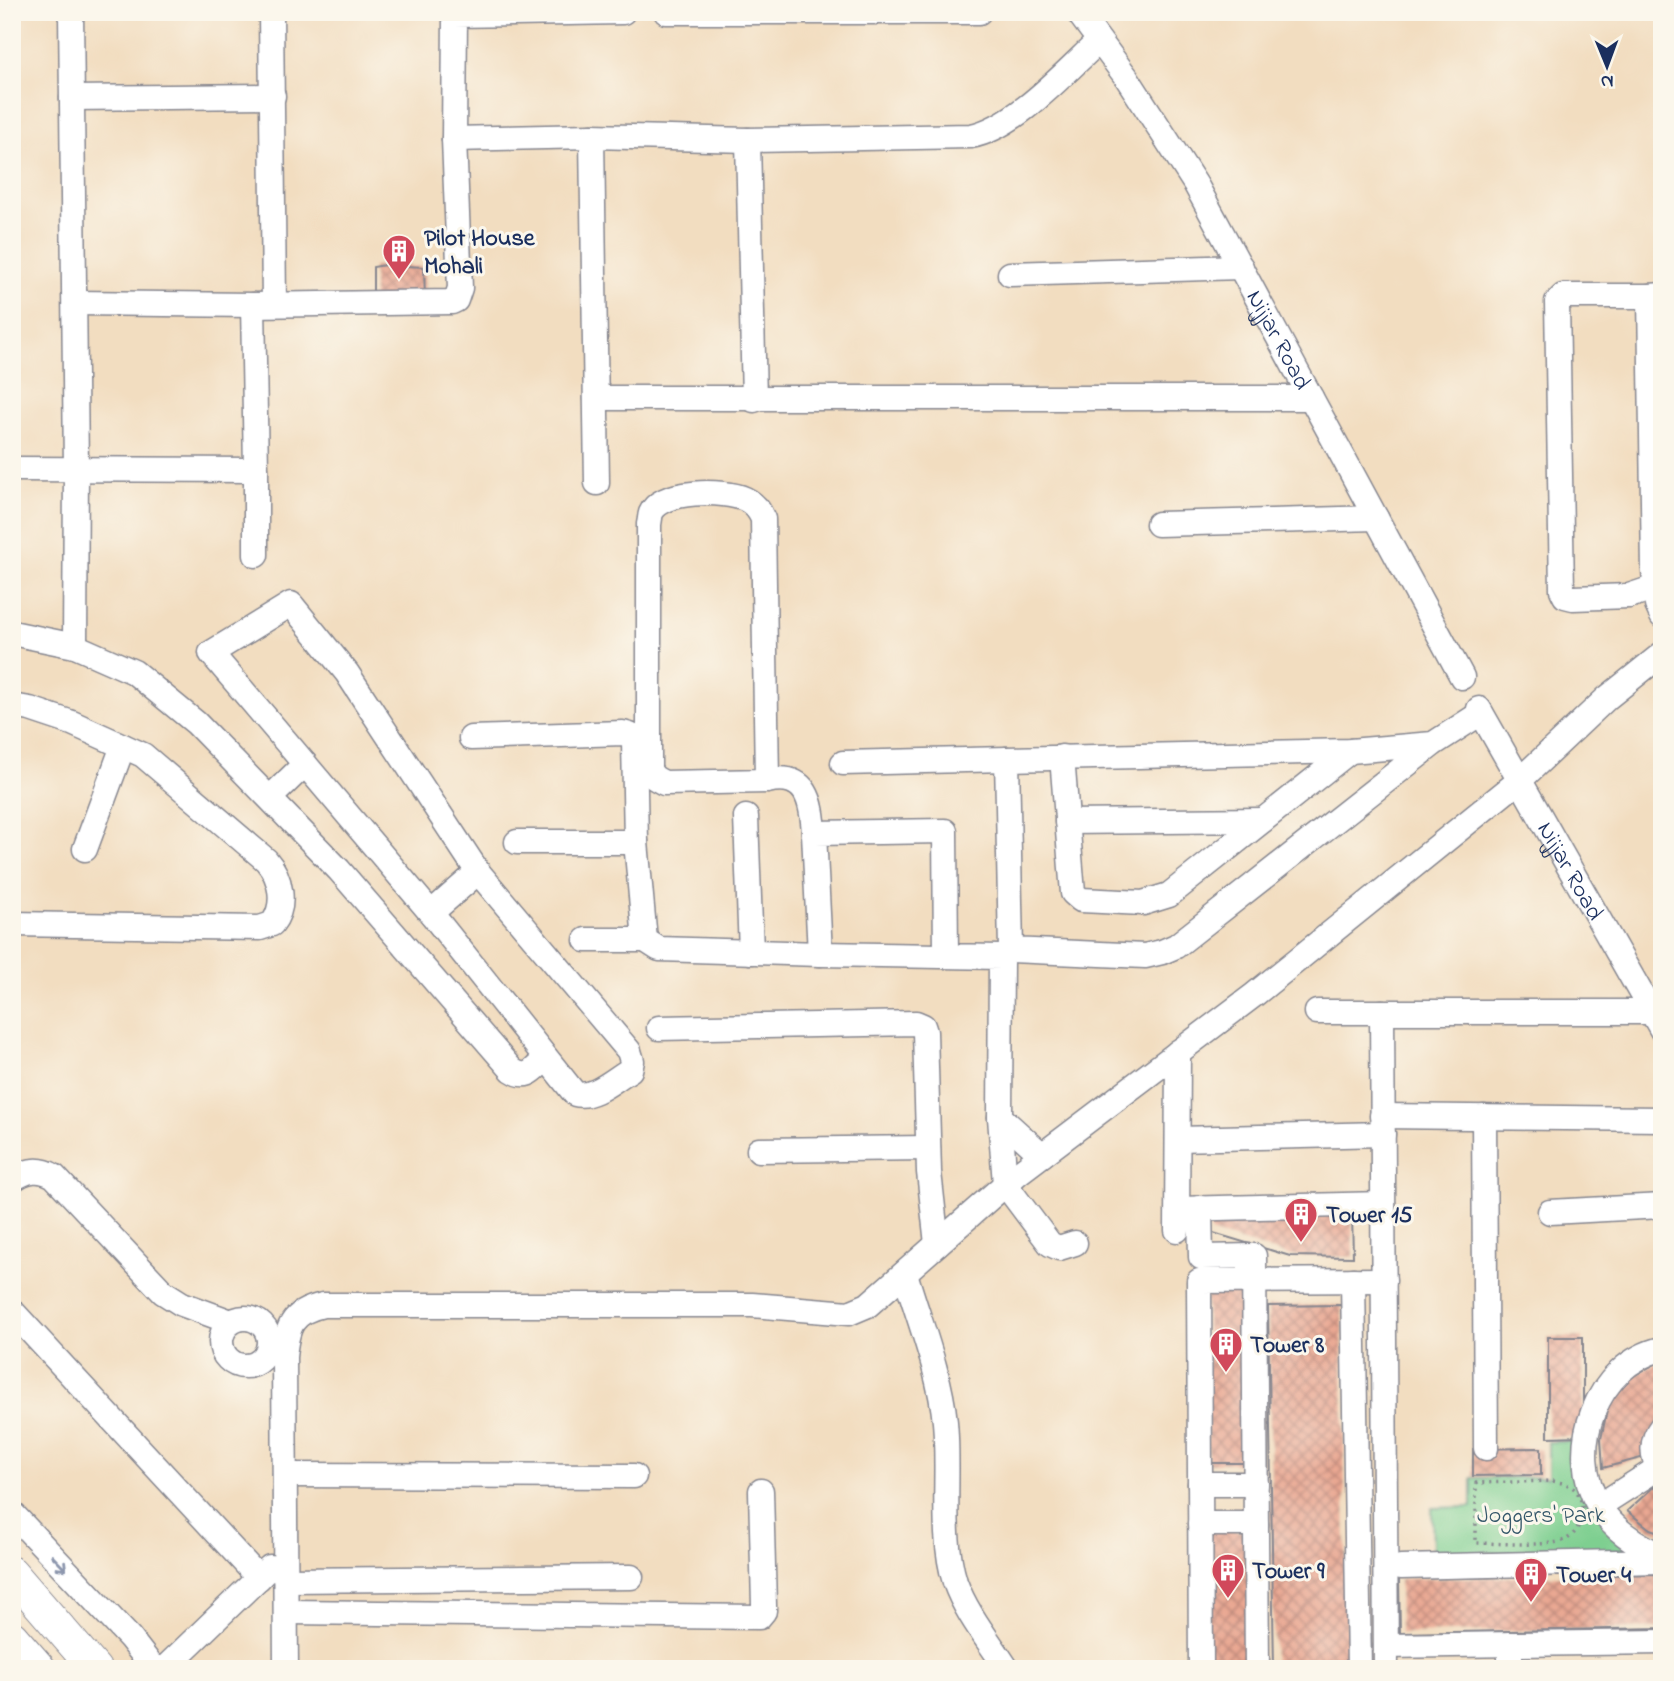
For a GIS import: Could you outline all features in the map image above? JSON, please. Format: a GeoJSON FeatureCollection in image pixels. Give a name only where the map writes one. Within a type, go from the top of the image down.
{"type":"FeatureCollection","features":[{"type":"Feature","properties":{"kind":"main road"},"geometry":{"type":"LineString","coordinates":[[12,1573],[95,1669]]}},
{"type":"Feature","properties":{"kind":"main road"},"geometry":{"type":"LineString","coordinates":[[12,1637],[40,1669]]}},
{"type":"Feature","properties":{"kind":"street"},"geometry":{"type":"LineString","coordinates":[[71,12],[75,303],[75,646]]}},
{"type":"Feature","properties":{"kind":"street"},"geometry":{"type":"LineString","coordinates":[[256,555],[256,471],[273,96],[271,12]]}},
{"type":"Feature","properties":{"kind":"street"},"geometry":{"type":"LineString","coordinates":[[75,303],[446,303],[456,300],[460,288],[454,138],[455,14],[623,12]]}},
{"type":"Feature","properties":{"kind":"street"},"geometry":{"type":"LineString","coordinates":[[666,12],[979,12]]}},
{"type":"Feature","properties":{"kind":"street","name":"Nijjar Road"},"geometry":{"type":"LineString","coordinates":[[1078,12],[1127,78],[1189,174],[1462,677]]}},
{"type":"Feature","properties":{"kind":"street"},"geometry":{"type":"LineString","coordinates":[[454,138],[592,136],[748,140],[971,136],[986,133],[1011,120],[1099,41]]}},
{"type":"Feature","properties":{"kind":"street"},"geometry":{"type":"LineString","coordinates":[[72,98],[273,96]]}},
{"type":"Feature","properties":{"kind":"street"},"geometry":{"type":"LineString","coordinates":[[592,136],[597,483]]}},
{"type":"Feature","properties":{"kind":"street"},"geometry":{"type":"LineString","coordinates":[[748,140],[754,400]]}},
{"type":"Feature","properties":{"kind":"street"},"geometry":{"type":"LineString","coordinates":[[1010,274],[1241,267]]}},
{"type":"Feature","properties":{"kind":"street"},"geometry":{"type":"LineString","coordinates":[[1563,296],[1656,296],[1658,588],[1629,596],[1573,598],[1565,596],[1562,590],[1557,302],[1563,296]]}},
{"type":"Feature","properties":{"kind":"street"},"geometry":{"type":"LineString","coordinates":[[596,398],[1311,398]]}},
{"type":"Feature","properties":{"kind":"street"},"geometry":{"type":"LineString","coordinates":[[12,469],[256,471]]}},
{"type":"Feature","properties":{"kind":"street"},"geometry":{"type":"LineString","coordinates":[[767,781],[763,519],[755,505],[739,497],[705,493],[668,498],[651,512],[649,524],[649,771],[664,783],[767,781],[782,778],[794,780],[805,791],[813,807],[820,954]]}},
{"type":"Feature","properties":{"kind":"street"},"geometry":{"type":"LineString","coordinates":[[1158,524],[1376,518]]}},
{"type":"Feature","properties":{"kind":"street"},"geometry":{"type":"LineString","coordinates":[[291,604],[347,673],[478,872],[629,1051],[632,1061],[630,1069],[594,1092],[579,1096],[575,1094],[430,913],[211,653],[291,604]]}},
{"type":"Feature","properties":{"kind":"street"},"geometry":{"type":"LineString","coordinates":[[12,633],[75,646],[134,672],[196,723],[340,870],[512,1070],[526,1076],[545,1058]]}},
{"type":"Feature","properties":{"kind":"street"},"geometry":{"type":"LineString","coordinates":[[286,1669],[285,1475],[276,1350],[262,1324],[246,1317],[231,1322],[220,1342],[226,1357],[232,1362],[247,1366],[255,1364],[276,1350],[286,1339],[291,1323],[309,1308],[323,1304],[752,1305],[849,1313],[876,1299],[1005,1184],[1254,995],[1520,780],[1607,698],[1662,654]]}},
{"type":"Feature","properties":{"kind":"street"},"geometry":{"type":"LineString","coordinates":[[12,706],[72,723],[144,755],[266,860],[275,871],[279,884],[280,908],[272,924],[260,928],[12,924]]}},
{"type":"Feature","properties":{"kind":"street","name":"Nijjar Road"},"geometry":{"type":"LineString","coordinates":[[1433,744],[1480,711],[1658,1023]]}},
{"type":"Feature","properties":{"kind":"street"},"geometry":{"type":"LineString","coordinates":[[471,738],[623,733],[631,735],[634,741],[636,842],[645,940]]}},
{"type":"Feature","properties":{"kind":"street"},"geometry":{"type":"LineString","coordinates":[[844,763],[1350,751],[1433,744]]}},
{"type":"Feature","properties":{"kind":"street"},"geometry":{"type":"LineString","coordinates":[[1007,759],[1011,950],[1145,956],[1176,946],[1433,744]]}},
{"type":"Feature","properties":{"kind":"street"},"geometry":{"type":"LineString","coordinates":[[85,849],[123,746]]}},
{"type":"Feature","properties":{"kind":"street"},"geometry":{"type":"LineString","coordinates":[[1062,757],[1071,888],[1075,897],[1081,901],[1143,903],[1170,895],[1350,751]]}},
{"type":"Feature","properties":{"kind":"street"},"geometry":{"type":"LineString","coordinates":[[275,804],[311,770]]}},
{"type":"Feature","properties":{"kind":"street"},"geometry":{"type":"LineString","coordinates":[[746,817],[751,951]]}},
{"type":"Feature","properties":{"kind":"street"},"geometry":{"type":"LineString","coordinates":[[1067,822],[1263,820]]}},
{"type":"Feature","properties":{"kind":"street"},"geometry":{"type":"LineString","coordinates":[[814,833],[945,831],[946,956]]}},
{"type":"Feature","properties":{"kind":"street"},"geometry":{"type":"LineString","coordinates":[[517,842],[636,842]]}},
{"type":"Feature","properties":{"kind":"street"},"geometry":{"type":"LineString","coordinates":[[430,913],[478,872]]}},
{"type":"Feature","properties":{"kind":"street"},"geometry":{"type":"LineString","coordinates":[[586,940],[645,940],[659,949],[1001,957],[1000,1117],[1005,1184],[1050,1244],[1059,1248],[1075,1243]]}},
{"type":"Feature","properties":{"kind":"street"},"geometry":{"type":"LineString","coordinates":[[1317,1012],[1658,1023]]}},
{"type":"Feature","properties":{"kind":"street"},"geometry":{"type":"LineString","coordinates":[[1382,1012],[1386,1657],[1425,1657],[1510,1644],[1662,1642]]}},
{"type":"Feature","properties":{"kind":"street"},"geometry":{"type":"LineString","coordinates":[[659,1028],[916,1023],[923,1026],[928,1148],[937,1244]]}},
{"type":"Feature","properties":{"kind":"street"},"geometry":{"type":"LineString","coordinates":[[1178,1052],[1178,1139],[1185,1216],[1201,1257],[1254,1256],[1257,1669]]}},
{"type":"Feature","properties":{"kind":"street"},"geometry":{"type":"LineString","coordinates":[[1000,1117],[1042,1155]]}},
{"type":"Feature","properties":{"kind":"street"},"geometry":{"type":"LineString","coordinates":[[1178,1139],[1485,1117],[1662,1119]]}},
{"type":"Feature","properties":{"kind":"street"},"geometry":{"type":"LineString","coordinates":[[1485,1117],[1486,1448]]}},
{"type":"Feature","properties":{"kind":"street"},"geometry":{"type":"LineString","coordinates":[[759,1150],[928,1148]]}},
{"type":"Feature","properties":{"kind":"street"},"geometry":{"type":"LineString","coordinates":[[12,1180],[25,1172],[35,1170],[46,1171],[54,1176],[163,1292],[182,1304],[231,1322]]}},
{"type":"Feature","properties":{"kind":"street"},"geometry":{"type":"LineString","coordinates":[[1185,1216],[1383,1204]]}},
{"type":"Feature","properties":{"kind":"street"},"geometry":{"type":"LineString","coordinates":[[1550,1213],[1662,1206]]}},
{"type":"Feature","properties":{"kind":"street"},"geometry":{"type":"LineString","coordinates":[[905,1273],[938,1382],[945,1420],[948,1536],[956,1583],[963,1600],[1007,1669]]}},
{"type":"Feature","properties":{"kind":"street"},"geometry":{"type":"LineString","coordinates":[[1353,1280],[1359,1669]]}},
{"type":"Feature","properties":{"kind":"street"},"geometry":{"type":"LineString","coordinates":[[1201,1669],[1199,1281],[1384,1280]]}},
{"type":"Feature","properties":{"kind":"street"},"geometry":{"type":"LineString","coordinates":[[12,1311],[259,1578]]}},
{"type":"Feature","properties":{"kind":"street"},"geometry":{"type":"LineString","coordinates":[[1662,1349],[1626,1366],[1605,1388],[1591,1416],[1584,1446],[1587,1477],[1599,1506],[1618,1529],[1662,1558]]}},
{"type":"Feature","properties":{"kind":"street"},"geometry":{"type":"LineString","coordinates":[[1599,1506],[1660,1470],[1654,1456],[1653,1444],[1662,1426]]}},
{"type":"Feature","properties":{"kind":"street"},"geometry":{"type":"LineString","coordinates":[[285,1475],[634,1476]]}},
{"type":"Feature","properties":{"kind":"street"},"geometry":{"type":"LineString","coordinates":[[1200,1484],[1256,1484]]}},
{"type":"Feature","properties":{"kind":"street"},"geometry":{"type":"LineString","coordinates":[[287,1612],[759,1617],[764,1611],[761,1491]]}},
{"type":"Feature","properties":{"kind":"street"},"geometry":{"type":"LineString","coordinates":[[12,1513],[130,1638],[154,1669]]}},
{"type":"Feature","properties":{"kind":"street"},"geometry":{"type":"LineString","coordinates":[[1200,1524],[1256,1524]]}},
{"type":"Feature","properties":{"kind":"street"},"geometry":{"type":"LineString","coordinates":[[164,1669],[286,1552]]}},
{"type":"Feature","properties":{"kind":"street"},"geometry":{"type":"LineString","coordinates":[[1401,1567],[1662,1558]]}},
{"type":"Feature","properties":{"kind":"street"},"geometry":{"type":"LineString","coordinates":[[286,1580],[631,1577]]}},
{"type":"Feature","properties":{"kind":"street"},"geometry":{"type":"LineString","coordinates":[[1510,1644],[1510,1669]]}},
{"type":"Feature","properties":{"kind":"path"},"geometry":{"type":"LineString","coordinates":[[1553,1481],[1566,1483],[1577,1492],[1582,1506],[1581,1520],[1566,1539],[1553,1542],[1476,1543],[1476,1483],[1553,1481]]}},
{"type":"Feature","properties":{"kind":"green space","name":"Joggers' Park"},"geometry":{"type":"Polygon","coordinates":[[[1582,1441],[1627,1551],[1433,1553],[1432,1508],[1472,1507],[1472,1478],[1548,1477],[1548,1442],[1582,1441]]]}},
{"type":"Feature","properties":{"kind":"building","name":"Pilot House Mohali"},"geometry":{"type":"Polygon","coordinates":[[[373,267],[424,267],[425,300],[373,299],[373,267]]]}},
{"type":"Feature","properties":{"kind":"building","name":"Tower 15"},"geometry":{"type":"Polygon","coordinates":[[[1352,1214],[1353,1257],[1290,1256],[1210,1232],[1209,1219],[1352,1214]]]}},
{"type":"Feature","properties":{"kind":"building","name":"Tower 8"},"geometry":{"type":"Polygon","coordinates":[[[1206,1284],[1244,1284],[1246,1463],[1208,1463],[1206,1284]]]}},
{"type":"Feature","properties":{"kind":"building"},"geometry":{"type":"Polygon","coordinates":[[[1342,1305],[1348,1669],[1274,1669],[1268,1306],[1342,1305]]]}},
{"type":"Feature","properties":{"kind":"building"},"geometry":{"type":"Polygon","coordinates":[[[1548,1337],[1583,1337],[1583,1436],[1548,1437],[1548,1337]]]}},
{"type":"Feature","properties":{"kind":"building"},"geometry":{"type":"Polygon","coordinates":[[[1662,1360],[1662,1415],[1645,1457],[1603,1468],[1601,1439],[1607,1410],[1613,1397],[1631,1377],[1662,1360]]]}},
{"type":"Feature","properties":{"kind":"building"},"geometry":{"type":"Polygon","coordinates":[[[1541,1448],[1541,1475],[1473,1476],[1473,1449],[1541,1448]]]}},
{"type":"Feature","properties":{"kind":"building"},"geometry":{"type":"Polygon","coordinates":[[[1659,1482],[1662,1484],[1662,1533],[1650,1529],[1627,1511],[1659,1482]]]}},
{"type":"Feature","properties":{"kind":"building","name":"Tower 9"},"geometry":{"type":"Polygon","coordinates":[[[1207,1531],[1249,1531],[1248,1669],[1206,1669],[1207,1531]]]}},
{"type":"Feature","properties":{"kind":"building","name":"Tower 4"},"geometry":{"type":"Polygon","coordinates":[[[1662,1574],[1662,1628],[1400,1633],[1399,1579],[1662,1574]]]}},
{"type":"Feature","properties":{"kind":"place","name":"Pilot House Mohali"},"geometry":{"type":"Point","coordinates":[399,281]}},
{"type":"Feature","properties":{"kind":"place","name":"Tower 15"},"geometry":{"type":"Point","coordinates":[1301,1244]}},
{"type":"Feature","properties":{"kind":"place","name":"Tower 8"},"geometry":{"type":"Point","coordinates":[1226,1374]}},
{"type":"Feature","properties":{"kind":"place","name":"Tower 9"},"geometry":{"type":"Point","coordinates":[1228,1600]}},
{"type":"Feature","properties":{"kind":"place","name":"Tower 4"},"geometry":{"type":"Point","coordinates":[1531,1604]}}]}
